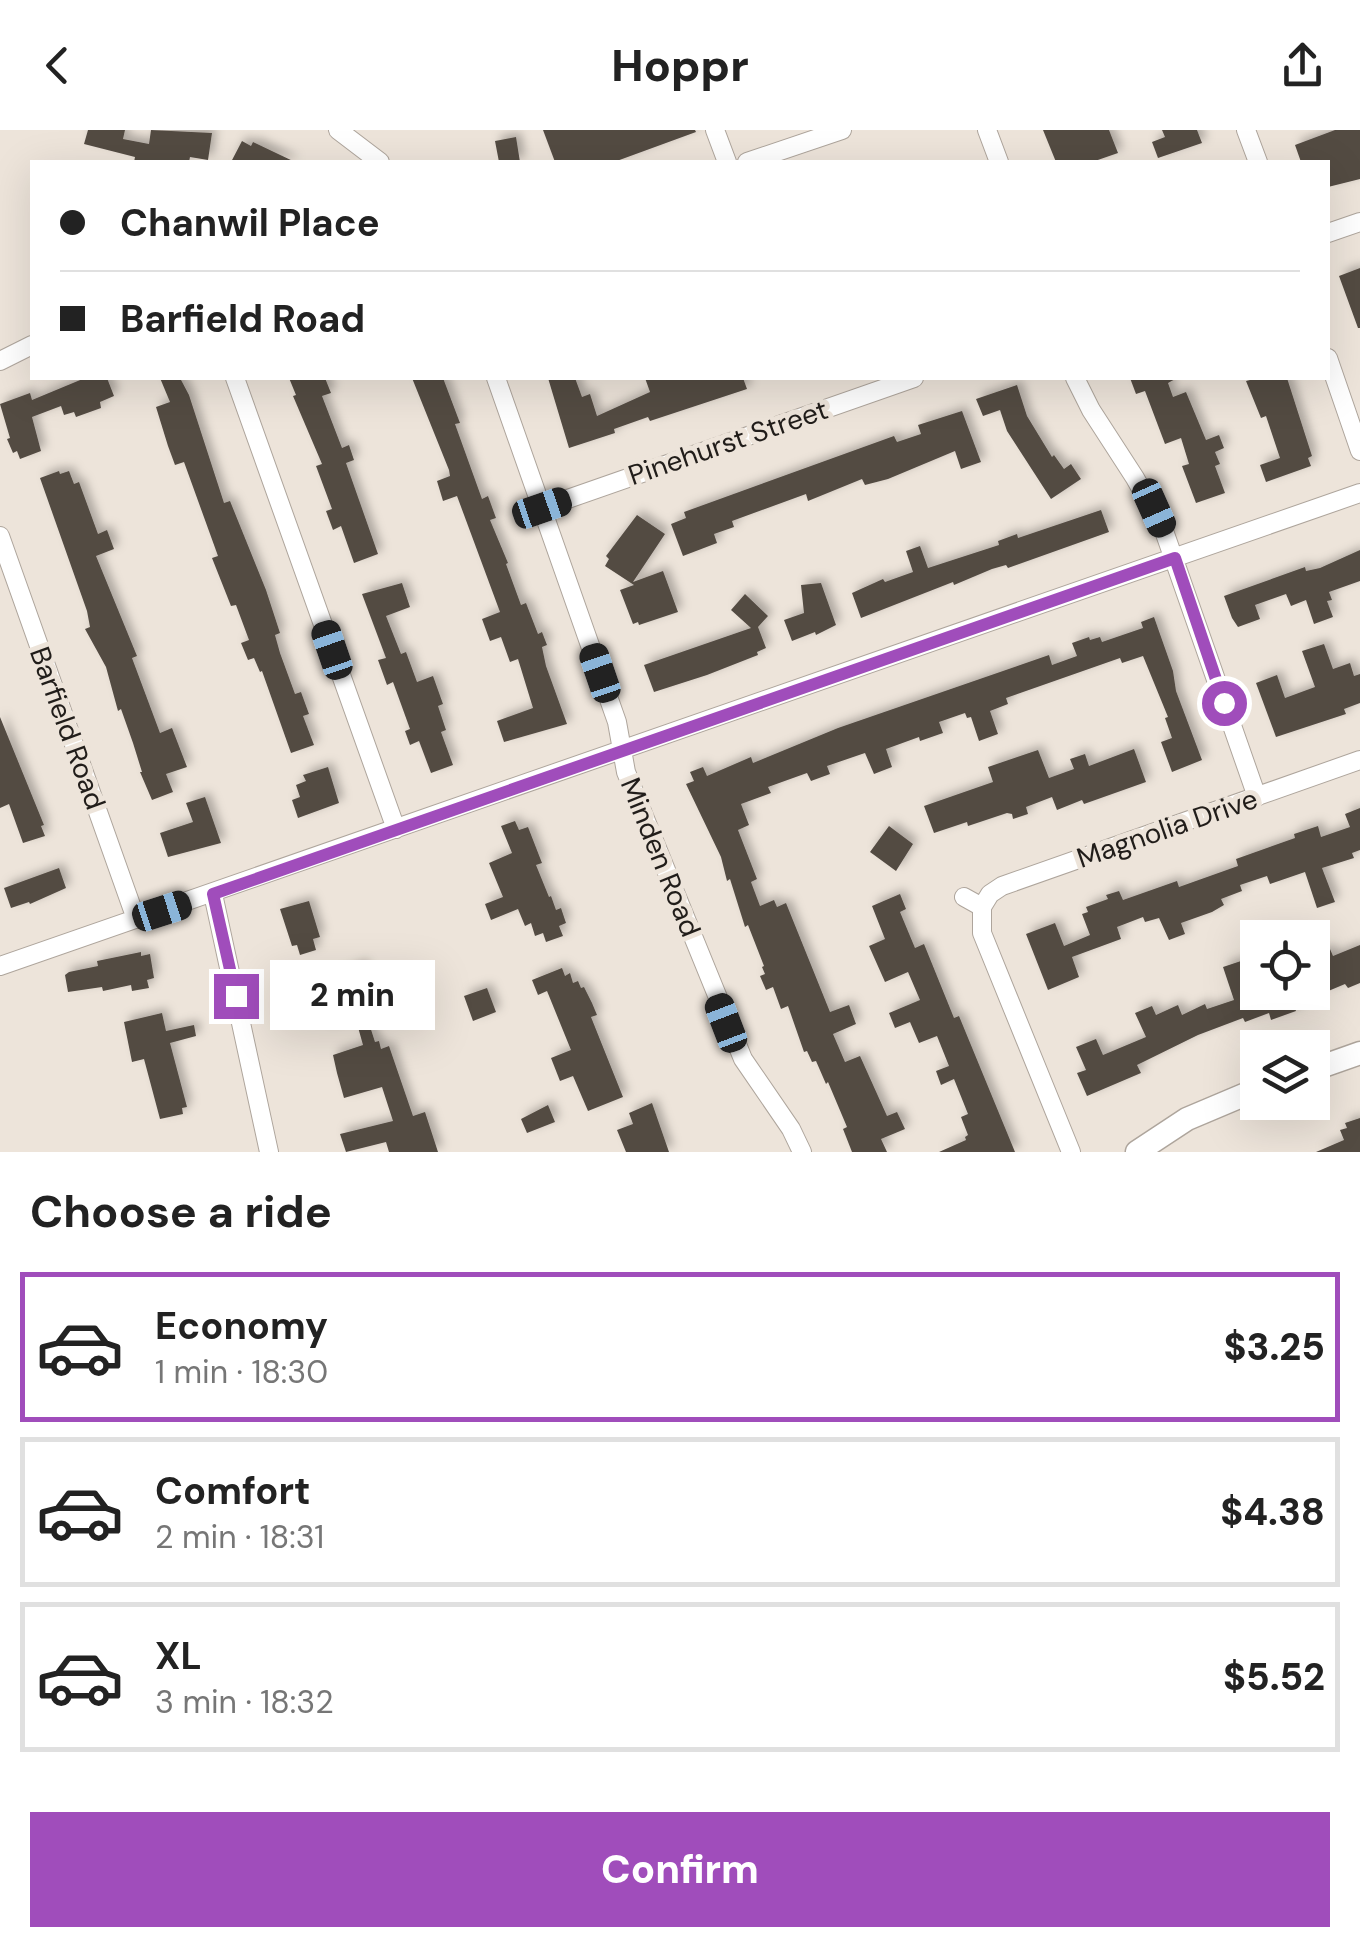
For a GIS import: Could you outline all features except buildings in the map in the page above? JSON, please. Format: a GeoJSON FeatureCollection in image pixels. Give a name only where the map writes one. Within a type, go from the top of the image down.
{"type":"FeatureCollection","features":[{"type":"Feature","properties":{"kind":"main road"},"geometry":{"type":"LineString","coordinates":[[1330,1064],[1360,1053]]}},
{"type":"Feature","properties":{"kind":"main road"},"geometry":{"type":"LineString","coordinates":[[1137,1152],[1187,1119],[1240,1097]]}},
{"type":"Feature","properties":{"kind":"street"},"geometry":{"type":"LineString","coordinates":[[338,130],[377,160]]}},
{"type":"Feature","properties":{"kind":"street"},"geometry":{"type":"LineString","coordinates":[[715,130],[726,160]]}},
{"type":"Feature","properties":{"kind":"street"},"geometry":{"type":"LineString","coordinates":[[753,160],[842,130]]}},
{"type":"Feature","properties":{"kind":"street"},"geometry":{"type":"LineString","coordinates":[[987,130],[998,160]]}},
{"type":"Feature","properties":{"kind":"street"},"geometry":{"type":"LineString","coordinates":[[1246,130],[1257,160]]}},
{"type":"Feature","properties":{"kind":"street"},"geometry":{"type":"LineString","coordinates":[[1330,232],[1360,222]]}},
{"type":"Feature","properties":{"kind":"street"},"geometry":{"type":"LineString","coordinates":[[0,361],[30,346]]}},
{"type":"Feature","properties":{"kind":"street"},"geometry":{"type":"LineString","coordinates":[[1330,364],[1360,451]]}},
{"type":"Feature","properties":{"kind":"street"},"geometry":{"type":"LineString","coordinates":[[236,380],[396,829]]}},
{"type":"Feature","properties":{"kind":"street","name":"Minden Road"},"geometry":{"type":"LineString","coordinates":[[497,380],[617,722],[626,772],[726,1023],[743,1059],[791,1129],[802,1152]]}},
{"type":"Feature","properties":{"kind":"street","name":"Pinehurst Street"},"geometry":{"type":"LineString","coordinates":[[542,508],[908,380]]}},
{"type":"Feature","properties":{"kind":"street"},"geometry":{"type":"LineString","coordinates":[[1076,380],[1154,508],[1257,797]]}},
{"type":"Feature","properties":{"kind":"street"},"geometry":{"type":"LineString","coordinates":[[0,966],[1360,493]]}},
{"type":"Feature","properties":{"kind":"street","name":"Barfield Road"},"geometry":{"type":"LineString","coordinates":[[0,536],[136,919]]}},
{"type":"Feature","properties":{"kind":"street","name":"Magnolia Drive"},"geometry":{"type":"LineString","coordinates":[[982,907],[990,894],[1002,886],[1360,760]]}},
{"type":"Feature","properties":{"kind":"street"},"geometry":{"type":"LineString","coordinates":[[213,894],[269,1152]]}},
{"type":"Feature","properties":{"kind":"street"},"geometry":{"type":"LineString","coordinates":[[964,897],[982,907],[982,934],[1071,1152]]}},
{"type":"Feature","properties":{"kind":"route"},"geometry":{"type":"LineString","coordinates":[[236,996],[213,894],[1175,558],[1224,703]]}}]}
